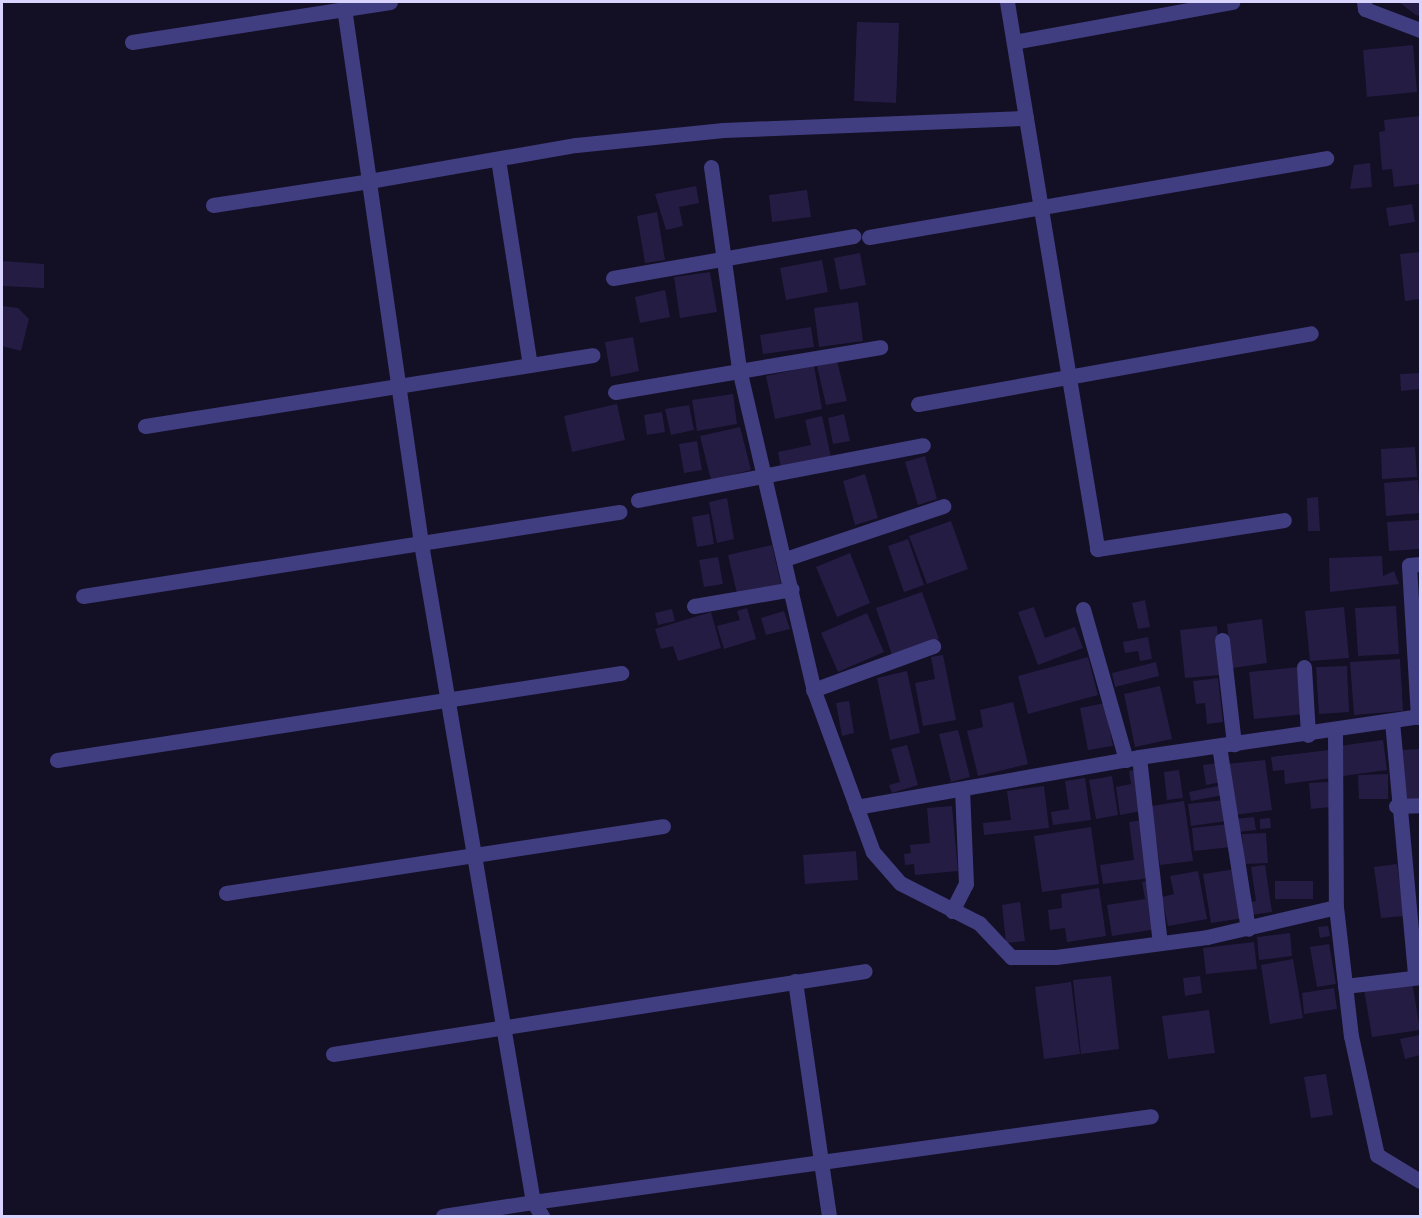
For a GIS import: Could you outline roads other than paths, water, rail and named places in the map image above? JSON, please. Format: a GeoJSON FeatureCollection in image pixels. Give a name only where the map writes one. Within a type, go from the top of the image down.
{"type":"FeatureCollection","features":[{"type":"Feature","properties":{"kind":"street"},"geometry":{"type":"LineString","coordinates":[[132,42],[390,2]]}},
{"type":"Feature","properties":{"kind":"street"},"geometry":{"type":"LineString","coordinates":[[1007,2],[1097,549],[1284,520]]}},
{"type":"Feature","properties":{"kind":"street"},"geometry":{"type":"LineString","coordinates":[[1014,42],[1232,2]]}},
{"type":"Feature","properties":{"kind":"street"},"geometry":{"type":"LineString","coordinates":[[1364,2],[1365,9],[1420,30]]}},
{"type":"Feature","properties":{"kind":"street"},"geometry":{"type":"LineString","coordinates":[[344,8],[421,543],[450,697],[500,1026],[533,1202],[542,1216]]}},
{"type":"Feature","properties":{"kind":"street"},"geometry":{"type":"LineString","coordinates":[[213,205],[369,182],[498,159],[723,129],[1026,118]]}},
{"type":"Feature","properties":{"kind":"street"},"geometry":{"type":"LineString","coordinates":[[869,237],[1326,158]]}},
{"type":"Feature","properties":{"kind":"street"},"geometry":{"type":"LineString","coordinates":[[498,159],[530,364]]}},
{"type":"Feature","properties":{"kind":"street"},"geometry":{"type":"LineString","coordinates":[[711,166],[739,369],[767,478],[813,690],[873,852],[900,884],[979,923],[1011,957],[1056,957],[1160,943],[1248,929],[1336,907]]}},
{"type":"Feature","properties":{"kind":"street"},"geometry":{"type":"LineString","coordinates":[[613,278],[853,236]]}},
{"type":"Feature","properties":{"kind":"street"},"geometry":{"type":"LineString","coordinates":[[918,404],[1311,333]]}},
{"type":"Feature","properties":{"kind":"street"},"geometry":{"type":"LineString","coordinates":[[615,392],[739,369],[880,347]]}},
{"type":"Feature","properties":{"kind":"street"},"geometry":{"type":"LineString","coordinates":[[145,426],[592,355]]}},
{"type":"Feature","properties":{"kind":"street"},"geometry":{"type":"LineString","coordinates":[[639,500],[767,478],[923,446]]}},
{"type":"Feature","properties":{"kind":"street"},"geometry":{"type":"LineString","coordinates":[[785,559],[943,506]]}},
{"type":"Feature","properties":{"kind":"street"},"geometry":{"type":"LineString","coordinates":[[83,596],[618,512]]}},
{"type":"Feature","properties":{"kind":"street"},"geometry":{"type":"LineString","coordinates":[[856,807],[1132,758],[1335,732],[1419,716],[1409,565],[1420,564]]}},
{"type":"Feature","properties":{"kind":"street"},"geometry":{"type":"LineString","coordinates":[[694,606],[792,589]]}},
{"type":"Feature","properties":{"kind":"street"},"geometry":{"type":"LineString","coordinates":[[1083,609],[1132,758],[1160,943]]}},
{"type":"Feature","properties":{"kind":"street"},"geometry":{"type":"LineString","coordinates":[[1222,640],[1227,745],[1248,929]]}},
{"type":"Feature","properties":{"kind":"street"},"geometry":{"type":"LineString","coordinates":[[813,690],[933,646]]}},
{"type":"Feature","properties":{"kind":"street"},"geometry":{"type":"LineString","coordinates":[[1304,668],[1308,735]]}},
{"type":"Feature","properties":{"kind":"street"},"geometry":{"type":"LineString","coordinates":[[57,760],[450,697],[621,673]]}},
{"type":"Feature","properties":{"kind":"street"},"geometry":{"type":"LineString","coordinates":[[1345,986],[1418,976],[1396,806],[1392,721]]}},
{"type":"Feature","properties":{"kind":"street"},"geometry":{"type":"LineString","coordinates":[[1335,732],[1336,907],[1345,986],[1377,1155],[1420,1181]]}},
{"type":"Feature","properties":{"kind":"street"},"geometry":{"type":"LineString","coordinates":[[952,911],[966,884],[962,789]]}},
{"type":"Feature","properties":{"kind":"street"},"geometry":{"type":"LineString","coordinates":[[1396,806],[1420,806]]}},
{"type":"Feature","properties":{"kind":"street"},"geometry":{"type":"LineString","coordinates":[[226,893],[663,826]]}},
{"type":"Feature","properties":{"kind":"street"},"geometry":{"type":"LineString","coordinates":[[333,1054],[500,1026],[865,971]]}},
{"type":"Feature","properties":{"kind":"street"},"geometry":{"type":"LineString","coordinates":[[795,981],[829,1216]]}},
{"type":"Feature","properties":{"kind":"street"},"geometry":{"type":"LineString","coordinates":[[443,1216],[1151,1116]]}}]}
